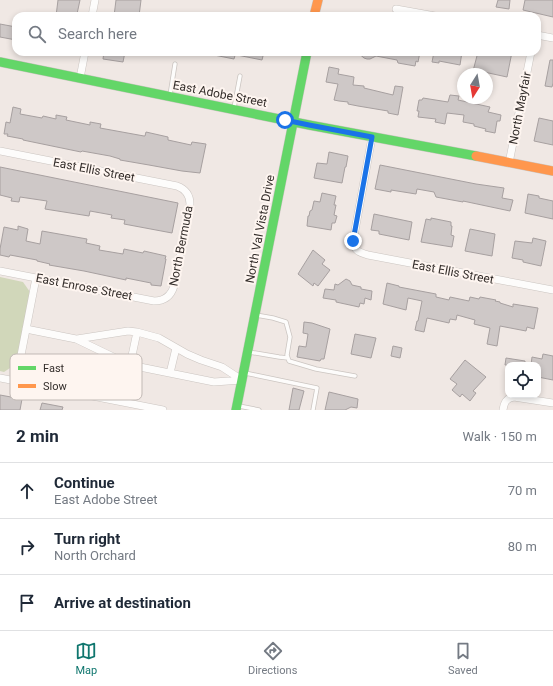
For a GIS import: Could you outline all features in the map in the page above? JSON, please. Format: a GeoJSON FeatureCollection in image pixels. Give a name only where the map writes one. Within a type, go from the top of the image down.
{"type":"FeatureCollection","features":[{"type":"Feature","properties":{"kind":"street"},"geometry":{"type":"LineString","coordinates":[[93,12],[95,0]]}},
{"type":"Feature","properties":{"kind":"street"},"geometry":{"type":"LineString","coordinates":[[315,12],[318,0]]}},
{"type":"Feature","properties":{"kind":"street"},"geometry":{"type":"LineString","coordinates":[[396,9],[413,12]]}},
{"type":"Feature","properties":{"kind":"street"},"geometry":{"type":"LineString","coordinates":[[541,36],[553,38]]}},
{"type":"Feature","properties":{"kind":"street"},"geometry":{"type":"LineString","coordinates":[[80,78],[84,56]]}},
{"type":"Feature","properties":{"kind":"street","name":"North Val Vista Drive"},"geometry":{"type":"LineString","coordinates":[[237,408],[306,56]]}},
{"type":"Feature","properties":{"kind":"street","name":"North Mayfair"},"geometry":{"type":"LineString","coordinates":[[509,163],[530,56]]}},
{"type":"Feature","properties":{"kind":"street","name":"East Adobe Street"},"geometry":{"type":"LineString","coordinates":[[0,62],[372,137],[553,171]]}},
{"type":"Feature","properties":{"kind":"street","name":"East Ellis Street"},"geometry":{"type":"LineString","coordinates":[[372,137],[354,236],[354,245],[359,252],[368,256],[553,290]]}},
{"type":"Feature","properties":{"kind":"street","name":"East Ellis Street"},"geometry":{"type":"LineString","coordinates":[[0,151],[177,186],[187,193]]}},
{"type":"Feature","properties":{"kind":"street","name":"North Bermuda"},"geometry":{"type":"LineString","coordinates":[[167,298],[173,290],[176,279],[190,204],[187,193]]}},
{"type":"Feature","properties":{"kind":"street","name":"East Enrose Street"},"geometry":{"type":"LineString","coordinates":[[0,271],[154,301],[167,298]]}},
{"type":"Feature","properties":{"kind":"street"},"geometry":{"type":"LineString","coordinates":[[21,354],[36,278]]}},
{"type":"Feature","properties":{"kind":"street"},"geometry":{"type":"LineString","coordinates":[[26,329],[76,339],[106,354]]}},
{"type":"Feature","properties":{"kind":"street"},"geometry":{"type":"LineString","coordinates":[[76,339],[128,331],[137,332],[159,338],[201,360],[243,376]]}},
{"type":"Feature","properties":{"kind":"street"},"geometry":{"type":"LineString","coordinates":[[132,354],[137,332]]}},
{"type":"Feature","properties":{"kind":"street"},"geometry":{"type":"LineString","coordinates":[[170,373],[176,348]]}},
{"type":"Feature","properties":{"kind":"street"},"geometry":{"type":"LineString","coordinates":[[142,368],[214,382],[243,376]]}},
{"type":"Feature","properties":{"kind":"street"},"geometry":{"type":"LineString","coordinates":[[0,378],[10,380]]}},
{"type":"Feature","properties":{"kind":"street"},"geometry":{"type":"LineString","coordinates":[[503,410],[508,398],[514,397],[553,404]]}},
{"type":"Feature","properties":{"kind":"street"},"geometry":{"type":"LineString","coordinates":[[112,400],[163,410]]}},
{"type":"Feature","properties":{"kind":"lane"},"geometry":{"type":"LineString","coordinates":[[170,96],[175,64]]}},
{"type":"Feature","properties":{"kind":"lane"},"geometry":{"type":"LineString","coordinates":[[234,109],[240,76]]}},
{"type":"Feature","properties":{"kind":"lane"},"geometry":{"type":"LineString","coordinates":[[255,315],[286,322],[290,337],[287,355],[289,361],[316,369],[355,376]]}},
{"type":"Feature","properties":{"kind":"lane"},"geometry":{"type":"LineString","coordinates":[[248,351],[288,358]]}},
{"type":"Feature","properties":{"kind":"lane"},"geometry":{"type":"LineString","coordinates":[[243,376],[317,388],[313,410]]}},
{"type":"Feature","properties":{"kind":"lane"},"geometry":{"type":"LineString","coordinates":[[237,408],[259,410]]}},
{"type":"Feature","properties":{"kind":"green space"},"geometry":{"type":"Polygon","coordinates":[[[0,277],[23,282],[30,292],[18,354],[10,354],[10,368],[4,372],[0,371],[0,277]]]}},
{"type":"Feature","properties":{"kind":"building"},"geometry":{"type":"Polygon","coordinates":[[[58,0],[80,0],[77,12],[56,12],[58,0]]]}},
{"type":"Feature","properties":{"kind":"building"},"geometry":{"type":"Polygon","coordinates":[[[116,0],[141,0],[140,12],[114,12],[116,0]]]}},
{"type":"Feature","properties":{"kind":"building"},"geometry":{"type":"Polygon","coordinates":[[[498,0],[510,0],[509,9],[496,7],[498,0]]]}},
{"type":"Feature","properties":{"kind":"building"},"geometry":{"type":"Polygon","coordinates":[[[525,0],[553,0],[553,17],[541,14],[541,12],[523,10],[525,0]]]}},
{"type":"Feature","properties":{"kind":"building"},"geometry":{"type":"Polygon","coordinates":[[[0,24],[12,26],[12,39],[0,37],[0,24]]]}},
{"type":"Feature","properties":{"kind":"building"},"geometry":{"type":"Polygon","coordinates":[[[103,56],[124,56],[123,62],[103,59],[103,56]]]}},
{"type":"Feature","properties":{"kind":"building"},"geometry":{"type":"Polygon","coordinates":[[[219,56],[235,56],[234,59],[219,56]]]}},
{"type":"Feature","properties":{"kind":"building"},"geometry":{"type":"Polygon","coordinates":[[[242,56],[263,56],[262,60],[242,56]]]}},
{"type":"Feature","properties":{"kind":"building"},"geometry":{"type":"Polygon","coordinates":[[[362,56],[376,56],[370,59],[362,56]]]}},
{"type":"Feature","properties":{"kind":"building"},"geometry":{"type":"Polygon","coordinates":[[[376,56],[419,56],[418,62],[416,61],[415,66],[398,63],[397,60],[376,56]]]}},
{"type":"Feature","properties":{"kind":"building"},"geometry":{"type":"Polygon","coordinates":[[[433,56],[461,56],[460,65],[439,61],[439,63],[432,62],[433,56]]]}},
{"type":"Feature","properties":{"kind":"building"},"geometry":{"type":"Polygon","coordinates":[[[477,56],[511,56],[507,77],[493,74],[493,68],[474,68],[477,56]]]}},
{"type":"Feature","properties":{"kind":"building"},"geometry":{"type":"Polygon","coordinates":[[[550,60],[553,60],[552,87],[545,86],[550,60]]]}},
{"type":"Feature","properties":{"kind":"building"},"geometry":{"type":"Polygon","coordinates":[[[329,67],[339,69],[338,74],[354,77],[353,85],[364,86],[364,88],[393,95],[395,86],[403,87],[398,115],[388,113],[388,111],[334,100],[338,84],[326,82],[329,67]]]}},
{"type":"Feature","properties":{"kind":"building"},"geometry":{"type":"Polygon","coordinates":[[[450,95],[457,96],[457,104],[476,104],[490,107],[488,112],[501,115],[500,121],[497,121],[495,133],[485,131],[486,129],[474,126],[474,124],[463,122],[464,115],[447,113],[445,124],[435,122],[436,119],[418,117],[419,111],[417,111],[419,100],[422,100],[423,98],[448,102],[450,95]]]}},
{"type":"Feature","properties":{"kind":"building"},"geometry":{"type":"Polygon","coordinates":[[[13,107],[21,109],[20,114],[56,119],[56,115],[67,117],[66,120],[90,125],[90,122],[101,124],[100,128],[144,136],[146,132],[168,137],[168,140],[191,145],[192,142],[206,144],[200,173],[120,160],[110,156],[81,152],[7,136],[8,134],[4,134],[6,122],[10,123],[13,107]]]}},
{"type":"Feature","properties":{"kind":"building"},"geometry":{"type":"Polygon","coordinates":[[[539,118],[553,121],[553,145],[534,141],[539,118]]]}},
{"type":"Feature","properties":{"kind":"building"},"geometry":{"type":"Polygon","coordinates":[[[329,152],[348,156],[342,183],[314,178],[317,163],[327,164],[329,152]]]}},
{"type":"Feature","properties":{"kind":"building"},"geometry":{"type":"Polygon","coordinates":[[[380,165],[504,188],[502,198],[513,200],[510,211],[436,197],[434,192],[417,189],[416,194],[375,189],[380,165]]]}},
{"type":"Feature","properties":{"kind":"building"},"geometry":{"type":"Polygon","coordinates":[[[0,167],[178,203],[172,233],[124,224],[125,220],[111,218],[112,215],[90,211],[89,216],[45,209],[47,201],[20,197],[19,202],[11,201],[12,198],[0,195],[0,167]]]}},
{"type":"Feature","properties":{"kind":"building"},"geometry":{"type":"Polygon","coordinates":[[[322,193],[336,196],[334,215],[337,216],[335,223],[332,223],[331,230],[307,226],[308,216],[312,210],[314,201],[320,202],[322,193]]]}},
{"type":"Feature","properties":{"kind":"building"},"geometry":{"type":"Polygon","coordinates":[[[528,194],[553,201],[553,219],[525,213],[528,194]]]}},
{"type":"Feature","properties":{"kind":"building"},"geometry":{"type":"Polygon","coordinates":[[[374,214],[412,222],[409,240],[379,234],[379,231],[371,230],[374,214]]]}},
{"type":"Feature","properties":{"kind":"building"},"geometry":{"type":"Polygon","coordinates":[[[431,218],[451,222],[451,235],[454,236],[452,247],[421,242],[426,219],[431,220],[431,218]]]}},
{"type":"Feature","properties":{"kind":"building"},"geometry":{"type":"Polygon","coordinates":[[[18,226],[28,229],[26,241],[40,244],[42,231],[87,239],[86,243],[100,246],[99,250],[123,254],[124,249],[143,253],[144,251],[166,256],[161,286],[151,285],[151,283],[126,278],[126,280],[49,265],[50,264],[37,260],[10,255],[9,257],[0,255],[4,227],[18,230],[18,226]]]}},
{"type":"Feature","properties":{"kind":"building"},"geometry":{"type":"Polygon","coordinates":[[[470,229],[495,234],[492,256],[465,251],[470,229]]]}},
{"type":"Feature","properties":{"kind":"building"},"geometry":{"type":"Polygon","coordinates":[[[533,238],[546,241],[541,266],[512,258],[515,241],[532,243],[533,238]]]}},
{"type":"Feature","properties":{"kind":"building"},"geometry":{"type":"Polygon","coordinates":[[[313,250],[325,260],[322,264],[330,270],[318,286],[314,283],[313,286],[298,274],[313,250]]]}},
{"type":"Feature","properties":{"kind":"building"},"geometry":{"type":"Polygon","coordinates":[[[346,279],[350,281],[352,285],[361,287],[361,289],[372,291],[371,300],[365,298],[364,304],[360,303],[359,307],[336,302],[336,300],[323,298],[325,289],[334,290],[335,284],[338,285],[346,279]]]}},
{"type":"Feature","properties":{"kind":"building"},"geometry":{"type":"Polygon","coordinates":[[[387,283],[399,287],[436,294],[436,297],[449,300],[450,297],[469,301],[470,297],[479,299],[480,297],[496,300],[495,301],[513,307],[513,304],[538,308],[534,329],[527,327],[526,331],[500,326],[497,346],[487,344],[490,328],[474,324],[475,320],[457,315],[456,320],[450,319],[449,323],[427,318],[424,332],[415,330],[422,301],[408,298],[406,310],[383,304],[387,283]]]}},
{"type":"Feature","properties":{"kind":"building"},"geometry":{"type":"Polygon","coordinates":[[[304,322],[330,329],[324,359],[321,359],[320,361],[297,357],[299,346],[306,347],[308,334],[303,333],[304,322]]]}},
{"type":"Feature","properties":{"kind":"building"},"geometry":{"type":"Polygon","coordinates":[[[355,334],[376,338],[371,358],[351,354],[355,334]]]}},
{"type":"Feature","properties":{"kind":"building"},"geometry":{"type":"Polygon","coordinates":[[[393,346],[402,348],[400,358],[391,356],[393,346]]]}},
{"type":"Feature","properties":{"kind":"building"},"geometry":{"type":"Polygon","coordinates":[[[543,354],[553,356],[553,380],[541,378],[541,362],[531,362],[532,357],[542,359],[543,354]]]}},
{"type":"Feature","properties":{"kind":"building"},"geometry":{"type":"Polygon","coordinates":[[[506,358],[525,361],[525,362],[505,362],[506,358]]]}},
{"type":"Feature","properties":{"kind":"building"},"geometry":{"type":"Polygon","coordinates":[[[465,360],[486,377],[473,391],[476,393],[470,401],[462,394],[460,397],[452,390],[457,384],[450,379],[465,360]]]}},
{"type":"Feature","properties":{"kind":"building"},"geometry":{"type":"Polygon","coordinates":[[[293,388],[304,391],[299,410],[289,410],[293,388]]]}},
{"type":"Feature","properties":{"kind":"building"},"geometry":{"type":"Polygon","coordinates":[[[329,392],[358,399],[357,408],[351,407],[345,410],[325,410],[329,392]]]}},
{"type":"Feature","properties":{"kind":"building"},"geometry":{"type":"Polygon","coordinates":[[[0,395],[10,397],[10,400],[22,400],[20,410],[0,410],[0,395]]]}},
{"type":"Feature","properties":{"kind":"building"},"geometry":{"type":"Polygon","coordinates":[[[42,403],[63,407],[62,410],[40,410],[42,403]]]}},
{"type":"Feature","properties":{"kind":"traffic: fast"},"geometry":{"type":"LineString","coordinates":[[236,410],[306,56]]}},
{"type":"Feature","properties":{"kind":"traffic: fast"},"geometry":{"type":"LineString","coordinates":[[0,62],[309,125],[476,156]]}},
{"type":"Feature","properties":{"kind":"traffic: slow"},"geometry":{"type":"LineString","coordinates":[[315,12],[318,0]]}},
{"type":"Feature","properties":{"kind":"traffic: slow"},"geometry":{"type":"LineString","coordinates":[[476,156],[553,171]]}},
{"type":"Feature","properties":{"kind":"route"},"geometry":{"type":"LineString","coordinates":[[285,120],[372,137],[353,241]]}}]}
